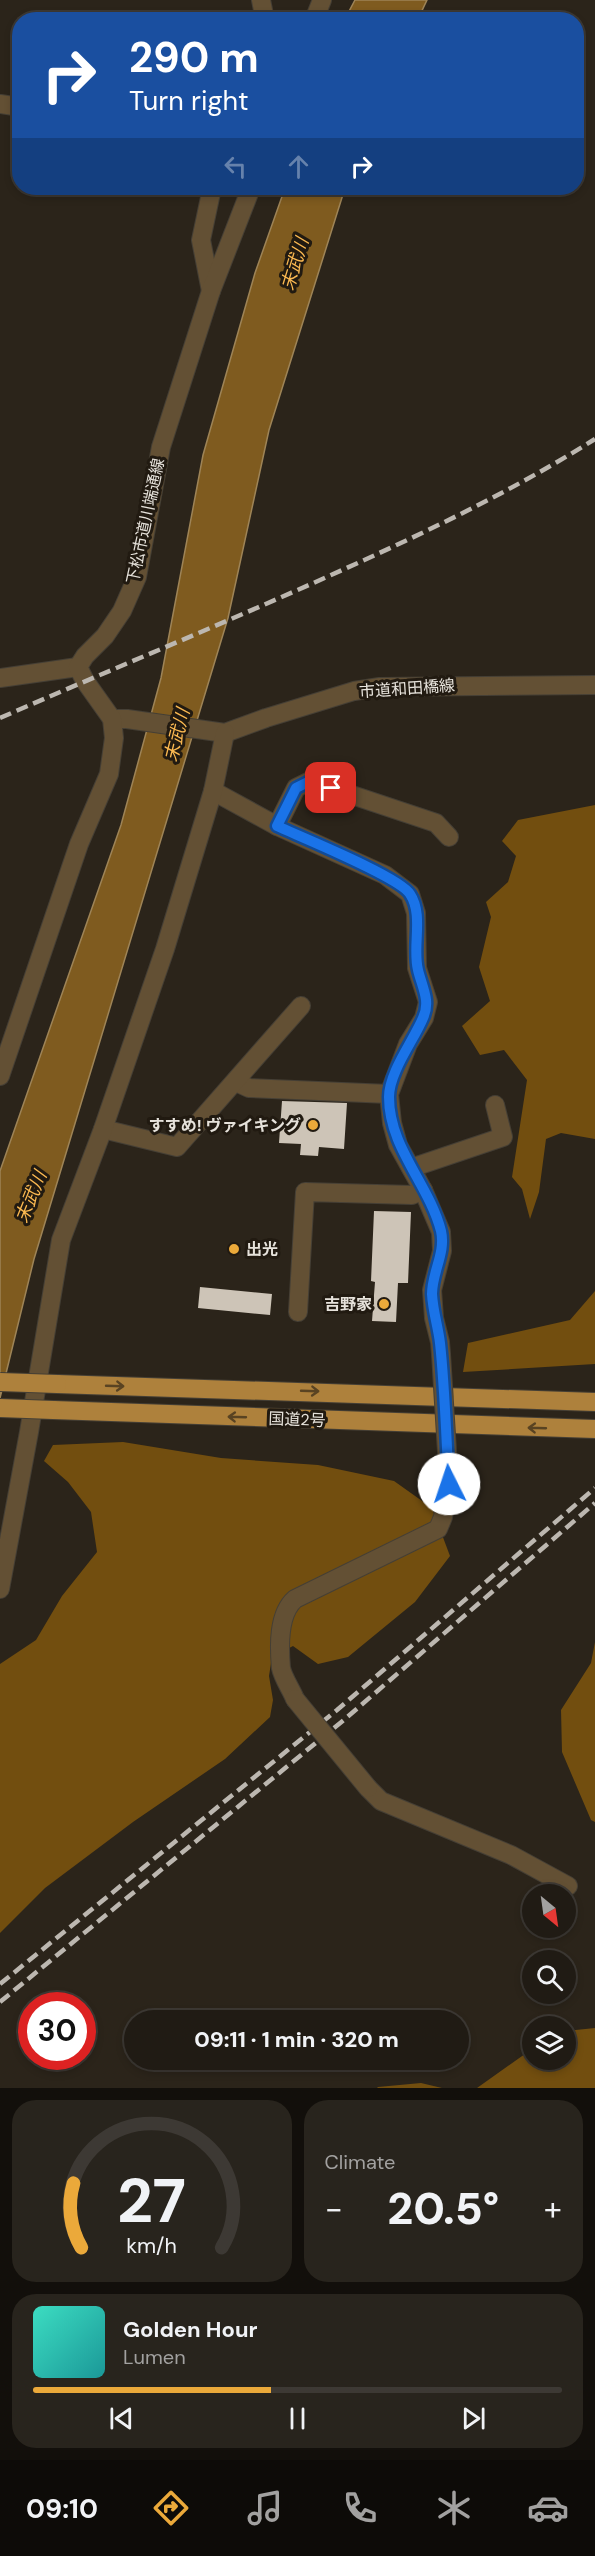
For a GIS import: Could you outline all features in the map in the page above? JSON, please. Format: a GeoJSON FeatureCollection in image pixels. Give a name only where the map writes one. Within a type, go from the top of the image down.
{"type":"FeatureCollection","features":[{"type":"Feature","properties":{"kind":"highway","name":"国道2号"},"geometry":{"type":"LineString","coordinates":[[0,1382],[595,1402]]}},
{"type":"Feature","properties":{"kind":"highway","name":"国道2号"},"geometry":{"type":"LineString","coordinates":[[0,1408],[595,1430]]}},
{"type":"Feature","properties":{"kind":"street"},"geometry":{"type":"LineString","coordinates":[[211,195],[201,240],[211,291]]}},
{"type":"Feature","properties":{"kind":"street","name":"下松市道川端通線"},"geometry":{"type":"LineString","coordinates":[[78,667],[85,656],[105,636],[122,611],[137,577],[160,447],[211,291],[248,195]]}},
{"type":"Feature","properties":{"kind":"street"},"geometry":{"type":"LineString","coordinates":[[0,678],[78,667],[85,681],[119,719],[225,733],[213,791],[165,949],[103,1129],[61,1240],[0,1589]]}},
{"type":"Feature","properties":{"kind":"street","name":"市道和田橋線"},"geometry":{"type":"LineString","coordinates":[[225,733],[343,695],[380,687],[441,684],[595,685]]}},
{"type":"Feature","properties":{"kind":"street"},"geometry":{"type":"LineString","coordinates":[[0,1076],[79,844],[109,774],[119,719]]}},
{"type":"Feature","properties":{"kind":"street"},"geometry":{"type":"LineString","coordinates":[[277,826],[296,788],[310,781],[436,823],[449,837]]}},
{"type":"Feature","properties":{"kind":"street"},"geometry":{"type":"LineString","coordinates":[[213,791],[277,826],[385,875],[411,894],[416,913],[417,968],[428,1002],[424,1018],[408,1044],[389,1094],[392,1123],[398,1145],[423,1190],[441,1232],[442,1251],[432,1290],[434,1318],[440,1342],[449,1484],[443,1517],[438,1529],[295,1599],[288,1605],[282,1616],[282,1669],[295,1699],[381,1801],[511,1855],[564,1884]]}},
{"type":"Feature","properties":{"kind":"street"},"geometry":{"type":"LineString","coordinates":[[103,1129],[177,1147],[301,1006]]}},
{"type":"Feature","properties":{"kind":"street"},"geometry":{"type":"LineString","coordinates":[[236,1082],[249,1088],[389,1094]]}},
{"type":"Feature","properties":{"kind":"street"},"geometry":{"type":"LineString","coordinates":[[411,1168],[503,1137],[495,1105]]}},
{"type":"Feature","properties":{"kind":"street"},"geometry":{"type":"LineString","coordinates":[[298,1312],[305,1192],[412,1195],[423,1190]]}},
{"type":"Feature","properties":{"kind":"shaded area"},"geometry":{"type":"Polygon","coordinates":[[[595,805],[595,1139],[561,1133],[546,1139],[539,1192],[530,1219],[522,1189],[512,1177],[527,1080],[504,1050],[480,1055],[462,1026],[490,1001],[479,967],[491,917],[486,902],[508,882],[516,856],[502,841],[518,820],[595,805]]]}},
{"type":"Feature","properties":{"kind":"shaded area"},"geometry":{"type":"Polygon","coordinates":[[[595,1291],[595,1364],[463,1372],[468,1343],[570,1320],[595,1291]]]}},
{"type":"Feature","properties":{"kind":"shaded area"},"geometry":{"type":"Polygon","coordinates":[[[123,1442],[221,1458],[318,1465],[394,1481],[432,1508],[450,1556],[415,1602],[348,1657],[318,1664],[293,1646],[272,1657],[269,1676],[273,1700],[270,1717],[225,1759],[133,1822],[45,1888],[0,1933],[0,1664],[36,1640],[62,1596],[97,1552],[91,1512],[68,1482],[44,1461],[53,1445],[123,1442]]]}},
{"type":"Feature","properties":{"kind":"shaded area"},"geometry":{"type":"Polygon","coordinates":[[[595,1642],[595,1822],[591,1820],[562,1752],[561,1710],[591,1663],[595,1642]]]}},
{"type":"Feature","properties":{"kind":"shaded area"},"geometry":{"type":"Polygon","coordinates":[[[595,2028],[595,2088],[477,2088],[522,2056],[522,2070],[576,2070],[576,2030],[595,2028]]]}},
{"type":"Feature","properties":{"kind":"shaded area"},"geometry":{"type":"Polygon","coordinates":[[[421,2083],[442,2088],[377,2088],[378,2087],[421,2083]]]}},
{"type":"Feature","properties":{"kind":"water"},"geometry":{"type":"Polygon","coordinates":[[[355,0],[427,0],[421,12],[349,12],[355,0]]]}},
{"type":"Feature","properties":{"kind":"water","name":"末武川"},"geometry":{"type":"Polygon","coordinates":[[[283,195],[343,195],[269,430],[228,618],[34,1259],[0,1398],[0,1171],[121,825],[161,678],[203,455],[255,273],[283,195]]]}},
{"type":"Feature","properties":{"kind":"building"},"geometry":{"type":"Polygon","coordinates":[[[282,1101],[347,1103],[344,1149],[319,1147],[318,1156],[300,1155],[301,1144],[279,1143],[282,1101]]]}},
{"type":"Feature","properties":{"kind":"building"},"geometry":{"type":"Polygon","coordinates":[[[374,1211],[411,1212],[408,1283],[398,1283],[396,1322],[372,1321],[375,1282],[371,1281],[374,1211]]]}},
{"type":"Feature","properties":{"kind":"building"},"geometry":{"type":"Polygon","coordinates":[[[200,1287],[272,1294],[270,1315],[198,1308],[200,1287]]]}},
{"type":"Feature","properties":{"kind":"railway"},"geometry":{"type":"LineString","coordinates":[[0,718],[397,545],[498,495],[595,439]]}},
{"type":"Feature","properties":{"kind":"railway"},"geometry":{"type":"LineString","coordinates":[[0,1984],[337,1710],[595,1488]]}},
{"type":"Feature","properties":{"kind":"railway"},"geometry":{"type":"LineString","coordinates":[[0,2002],[345,1719],[595,1503]]}},
{"type":"Feature","properties":{"kind":"place","name":"すすめ! ヴァイキング"},"geometry":{"type":"Point","coordinates":[313,1125]}},
{"type":"Feature","properties":{"kind":"place","name":"出光"},"geometry":{"type":"Point","coordinates":[234,1249]}},
{"type":"Feature","properties":{"kind":"place","name":"吉野家"},"geometry":{"type":"Point","coordinates":[384,1304]}},
{"type":"Feature","properties":{"kind":"route"},"geometry":{"type":"LineString","coordinates":[[331,788],[310,781],[296,788],[277,826],[385,875],[401,885],[411,894],[416,913],[417,968],[428,1002],[424,1018],[408,1044],[389,1094],[392,1123],[398,1145],[423,1190],[441,1232],[442,1251],[432,1290],[434,1318],[440,1342],[449,1484]]}}]}
